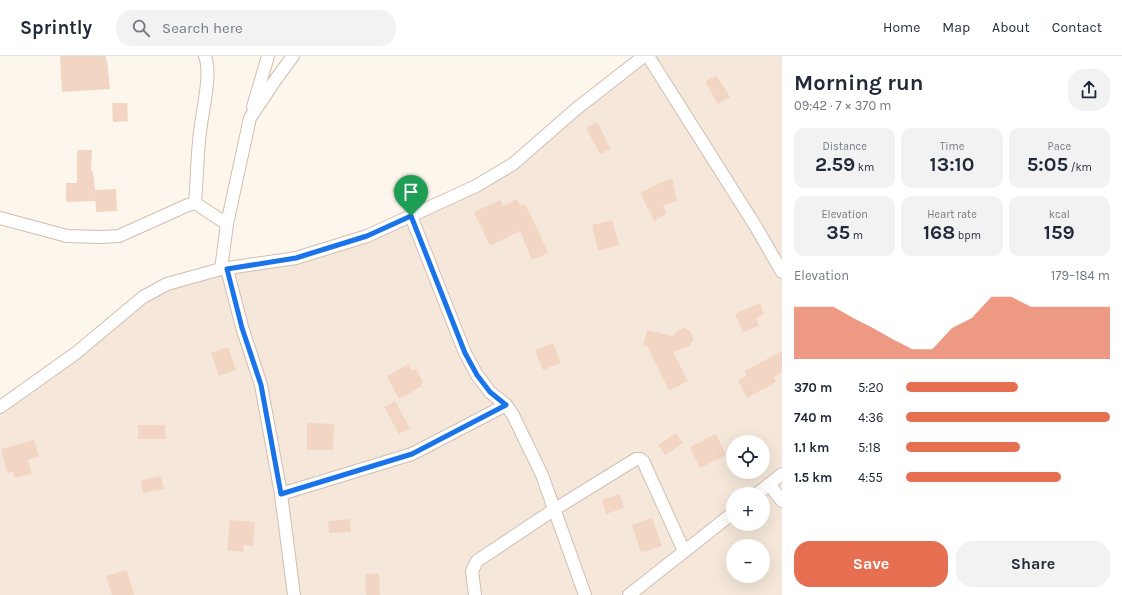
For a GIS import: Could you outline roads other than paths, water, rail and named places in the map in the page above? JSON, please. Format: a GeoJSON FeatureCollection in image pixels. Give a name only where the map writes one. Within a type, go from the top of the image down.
{"type":"FeatureCollection","features":[{"type":"Feature","properties":{"kind":"street"},"geometry":{"type":"LineString","coordinates":[[195,203],[199,133],[208,74],[205,56]]}},
{"type":"Feature","properties":{"kind":"street"},"geometry":{"type":"LineString","coordinates":[[268,56],[250,118],[227,224],[224,269],[261,385],[281,494],[294,595]]}},
{"type":"Feature","properties":{"kind":"street"},"geometry":{"type":"LineString","coordinates":[[250,118],[293,56]]}},
{"type":"Feature","properties":{"kind":"street"},"geometry":{"type":"LineString","coordinates":[[0,407],[76,353],[143,297],[167,284],[224,269],[296,258],[367,236],[476,186],[513,164],[576,109],[644,56]]}},
{"type":"Feature","properties":{"kind":"street"},"geometry":{"type":"LineString","coordinates":[[648,56],[756,227],[782,272]]}},
{"type":"Feature","properties":{"kind":"street"},"geometry":{"type":"LineString","coordinates":[[0,218],[67,236],[120,236],[195,203],[227,224]]}},
{"type":"Feature","properties":{"kind":"street"},"geometry":{"type":"LineString","coordinates":[[411,216],[465,353],[477,375],[490,392],[506,405],[513,415],[542,475],[585,595]]}},
{"type":"Feature","properties":{"kind":"street"},"geometry":{"type":"LineString","coordinates":[[281,494],[412,454],[506,405]]}},
{"type":"Feature","properties":{"kind":"street"},"geometry":{"type":"LineString","coordinates":[[475,595],[472,572],[477,561],[555,509],[636,459],[643,461],[684,551]]}},
{"type":"Feature","properties":{"kind":"street"},"geometry":{"type":"LineString","coordinates":[[765,487],[782,474]]}},
{"type":"Feature","properties":{"kind":"street"},"geometry":{"type":"LineString","coordinates":[[769,484],[782,501]]}},
{"type":"Feature","properties":{"kind":"street"},"geometry":{"type":"LineString","coordinates":[[629,595],[726,518]]}}]}
